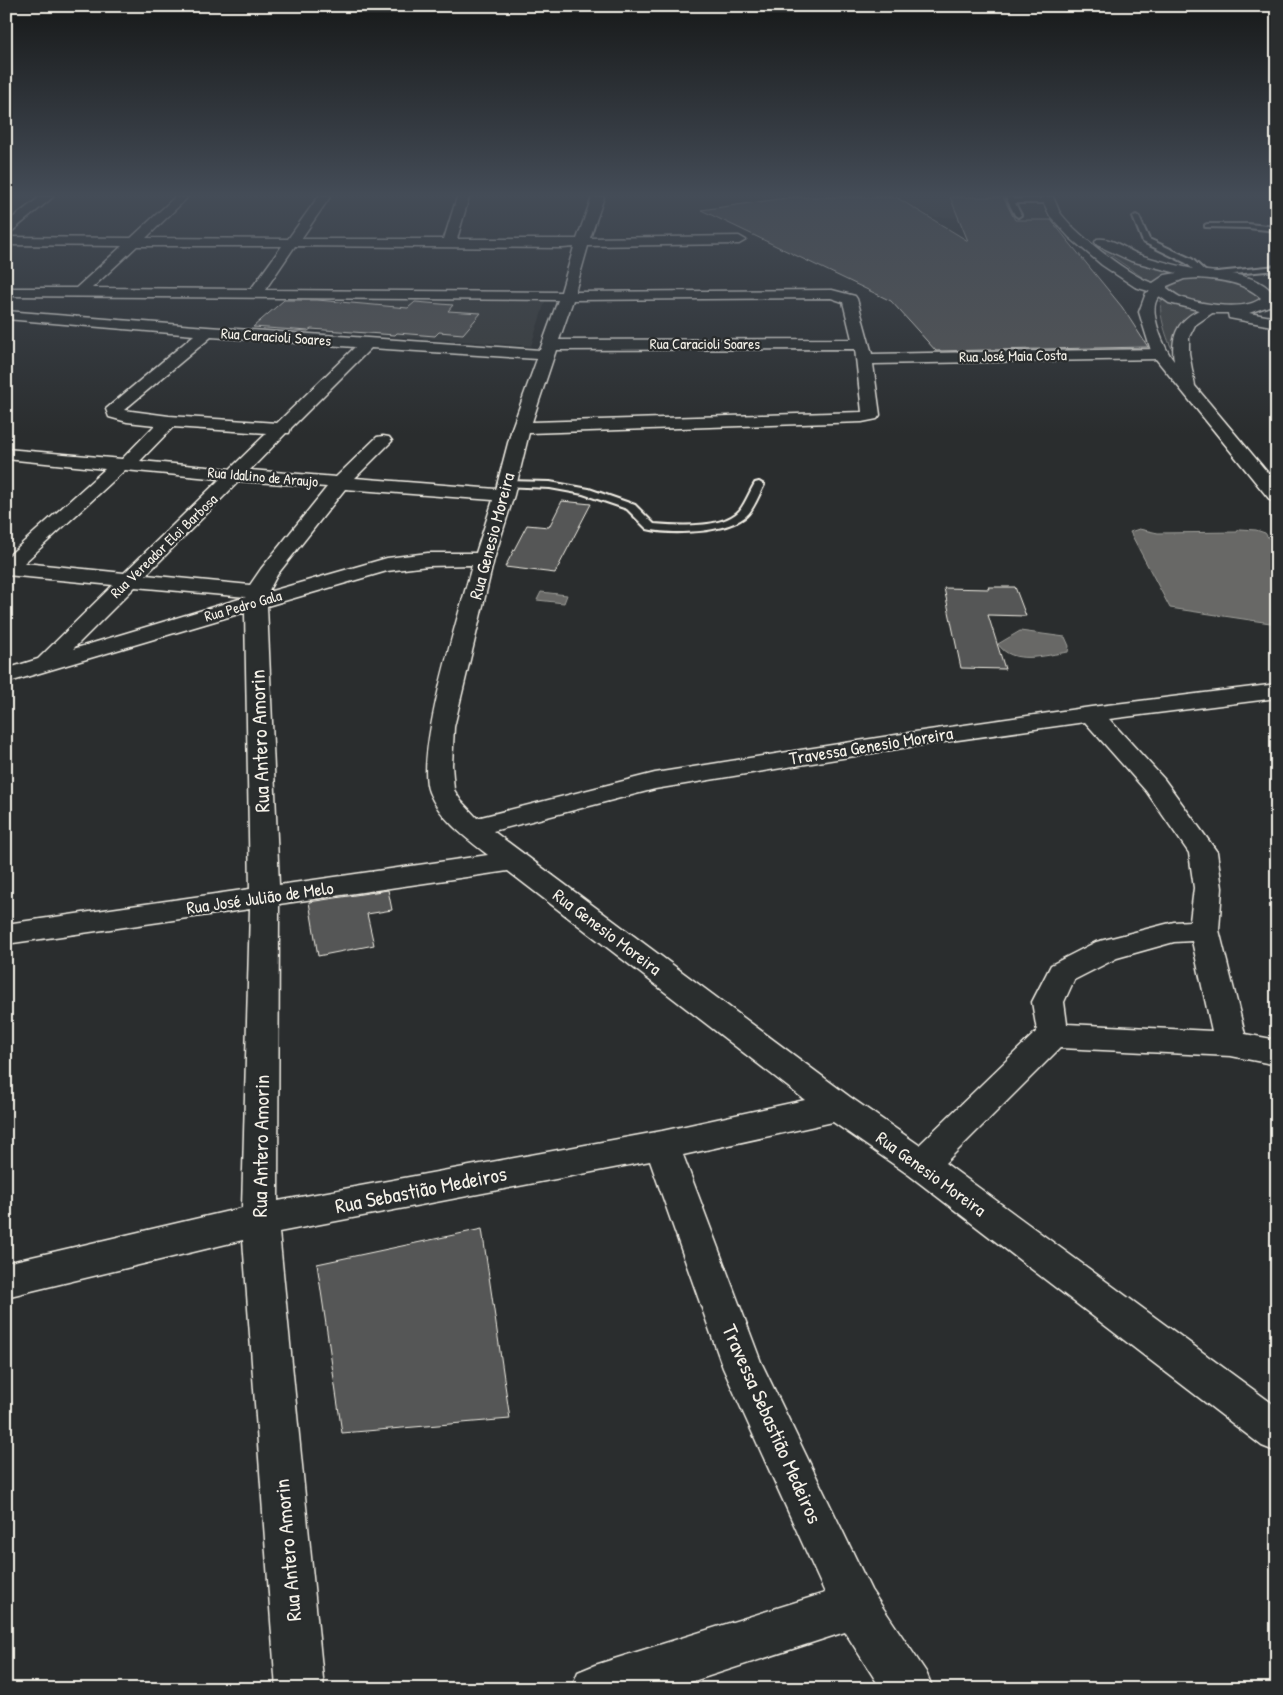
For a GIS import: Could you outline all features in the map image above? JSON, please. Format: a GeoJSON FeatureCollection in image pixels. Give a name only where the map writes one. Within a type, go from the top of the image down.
{"type":"FeatureCollection","features":[{"type":"Feature","properties":{"kind":"main road"},"geometry":{"type":"LineString","coordinates":[[80,292],[97,276]]}},
{"type":"Feature","properties":{"kind":"main road"},"geometry":{"type":"LineString","coordinates":[[255,294],[267,276]]}},
{"type":"Feature","properties":{"kind":"main road","name":"Rua Genesio Moreira"},"geometry":{"type":"LineString","coordinates":[[573,276],[520,428],[505,490],[484,559],[442,727],[439,765],[441,790],[450,806],[471,828],[513,861],[838,1107],[921,1165],[1277,1432]]}},
{"type":"Feature","properties":{"kind":"main road"},"geometry":{"type":"LineString","coordinates":[[1128,276],[1140,284],[1160,290],[1174,300],[1277,323]]}},
{"type":"Feature","properties":{"kind":"main road"},"geometry":{"type":"LineString","coordinates":[[1160,290],[1160,284],[1165,280],[1188,276]]}},
{"type":"Feature","properties":{"kind":"main road"},"geometry":{"type":"LineString","coordinates":[[1188,386],[1180,344],[1184,328],[1189,322],[1214,310],[1251,309],[1267,302],[1273,296],[1247,282],[1212,276]]}},
{"type":"Feature","properties":{"kind":"main road"},"geometry":{"type":"LineString","coordinates":[[1160,290],[1151,296],[1146,312],[1160,354],[1277,496]]}},
{"type":"Feature","properties":{"kind":"main road"},"geometry":{"type":"LineString","coordinates":[[6,292],[567,296],[832,294],[850,299],[863,352],[871,415],[862,417],[520,428]]}},
{"type":"Feature","properties":{"kind":"main road"},"geometry":{"type":"LineString","coordinates":[[6,310],[35,292]]}},
{"type":"Feature","properties":{"kind":"main road","name":"Rua Caracioli Soares"},"geometry":{"type":"LineString","coordinates":[[6,315],[367,343],[548,350],[863,352]]}},
{"type":"Feature","properties":{"kind":"main road"},"geometry":{"type":"LineString","coordinates":[[206,332],[114,409],[115,412],[127,417],[283,429]]}},
{"type":"Feature","properties":{"kind":"main road","name":"Rua Vereador Eloi Barbosa"},"geometry":{"type":"LineString","coordinates":[[46,664],[367,343]]}},
{"type":"Feature","properties":{"kind":"main road","name":"Rua José Maia Costa"},"geometry":{"type":"LineString","coordinates":[[863,352],[1160,354]]}},
{"type":"Feature","properties":{"kind":"main road"},"geometry":{"type":"LineString","coordinates":[[7,569],[169,421]]}},
{"type":"Feature","properties":{"kind":"main road"},"geometry":{"type":"LineString","coordinates":[[7,569],[257,597],[268,573],[340,483],[383,441]]}},
{"type":"Feature","properties":{"kind":"main road"},"geometry":{"type":"LineString","coordinates":[[6,469],[15,455]]}},
{"type":"Feature","properties":{"kind":"main road","name":"Rua Idalino de Araujo"},"geometry":{"type":"LineString","coordinates":[[15,455],[340,483],[505,490]]}},
{"type":"Feature","properties":{"kind":"main road","name":"Rua Pedro Gala"},"geometry":{"type":"LineString","coordinates":[[6,676],[257,597],[402,561],[432,558],[484,559]]}},
{"type":"Feature","properties":{"kind":"main road","name":"Rua Antero Amorin"},"geometry":{"type":"LineString","coordinates":[[257,597],[264,898],[260,1220],[300,1689]]}},
{"type":"Feature","properties":{"kind":"main road","name":"Travessa Genesio Moreira"},"geometry":{"type":"LineString","coordinates":[[471,828],[656,780],[915,739],[1091,714],[1277,691]]}},
{"type":"Feature","properties":{"kind":"main road"},"geometry":{"type":"LineString","coordinates":[[1091,714],[1155,785],[1203,852],[1208,888],[1204,930],[1231,1044]]}},
{"type":"Feature","properties":{"kind":"main road","name":"Rua José Julião de Melo"},"geometry":{"type":"LineString","coordinates":[[6,934],[513,861]]}},
{"type":"Feature","properties":{"kind":"main road"},"geometry":{"type":"LineString","coordinates":[[1053,1034],[1048,1002],[1062,973],[1107,950],[1174,932],[1204,930]]}},
{"type":"Feature","properties":{"kind":"main road"},"geometry":{"type":"LineString","coordinates":[[921,1165],[1053,1034],[1231,1044],[1277,1052]]}},
{"type":"Feature","properties":{"kind":"main road","name":"Rua Sebastião Medeiros"},"geometry":{"type":"LineString","coordinates":[[6,1280],[260,1220],[662,1145],[838,1107]]}},
{"type":"Feature","properties":{"kind":"main road","name":"Travessa Sebastião Medeiros"},"geometry":{"type":"LineString","coordinates":[[662,1145],[743,1368],[855,1606],[909,1689]]}},
{"type":"Feature","properties":{"kind":"main road"},"geometry":{"type":"LineString","coordinates":[[595,1689],[855,1606]]}},
{"type":"Feature","properties":{"kind":"lane"},"geometry":{"type":"LineString","coordinates":[[505,490],[550,485],[585,491],[631,507],[650,527],[692,530],[729,520],[743,513],[759,485]]}},
{"type":"Feature","properties":{"kind":"shaded area"},"geometry":{"type":"Polygon","coordinates":[[[1141,276],[1168,276],[1159,278],[1152,284],[1141,276]]]}},
{"type":"Feature","properties":{"kind":"shaded area"},"geometry":{"type":"Polygon","coordinates":[[[1199,277],[1242,283],[1261,298],[1254,303],[1243,306],[1215,306],[1187,300],[1169,288],[1171,284],[1178,280],[1199,277]]]}},
{"type":"Feature","properties":{"kind":"shaded area"},"geometry":{"type":"Polygon","coordinates":[[[357,296],[547,296],[531,346],[335,332],[357,296]]]}},
{"type":"Feature","properties":{"kind":"shaded area"},"geometry":{"type":"Polygon","coordinates":[[[1162,297],[1200,309],[1177,351],[1172,349],[1161,316],[1162,297]]]}},
{"type":"Feature","properties":{"kind":"shaded area"},"geometry":{"type":"Polygon","coordinates":[[[1139,529],[1158,533],[1237,532],[1239,529],[1256,530],[1265,533],[1277,550],[1277,624],[1170,608],[1130,532],[1139,529]]]}},
{"type":"Feature","properties":{"kind":"shaded area"},"geometry":{"type":"Polygon","coordinates":[[[541,592],[567,595],[564,603],[537,600],[541,592]]]}},
{"type":"Feature","properties":{"kind":"shaded area"},"geometry":{"type":"Polygon","coordinates":[[[1020,631],[1065,637],[1069,646],[1068,652],[1040,657],[1020,657],[1004,651],[998,644],[1020,631]]]}},
{"type":"Feature","properties":{"kind":"building"},"geometry":{"type":"Polygon","coordinates":[[[839,276],[1097,276],[1122,307],[1148,347],[936,351],[891,301],[839,276]]]}},
{"type":"Feature","properties":{"kind":"building"},"geometry":{"type":"Polygon","coordinates":[[[284,300],[317,300],[408,308],[415,302],[453,305],[448,311],[481,313],[463,334],[439,332],[435,336],[253,327],[284,300]]]}},
{"type":"Feature","properties":{"kind":"building"},"geometry":{"type":"Polygon","coordinates":[[[562,501],[591,504],[555,573],[505,567],[527,525],[549,527],[562,501]]]}},
{"type":"Feature","properties":{"kind":"building"},"geometry":{"type":"Polygon","coordinates":[[[988,587],[1015,587],[1026,616],[988,615],[1005,669],[961,668],[944,588],[989,589],[988,587]]]}},
{"type":"Feature","properties":{"kind":"building"},"geometry":{"type":"Polygon","coordinates":[[[388,890],[392,910],[367,914],[374,945],[318,956],[309,902],[388,890]]]}},
{"type":"Feature","properties":{"kind":"building"},"geometry":{"type":"Polygon","coordinates":[[[482,1229],[510,1419],[342,1433],[317,1264],[482,1229]]]}}]}
